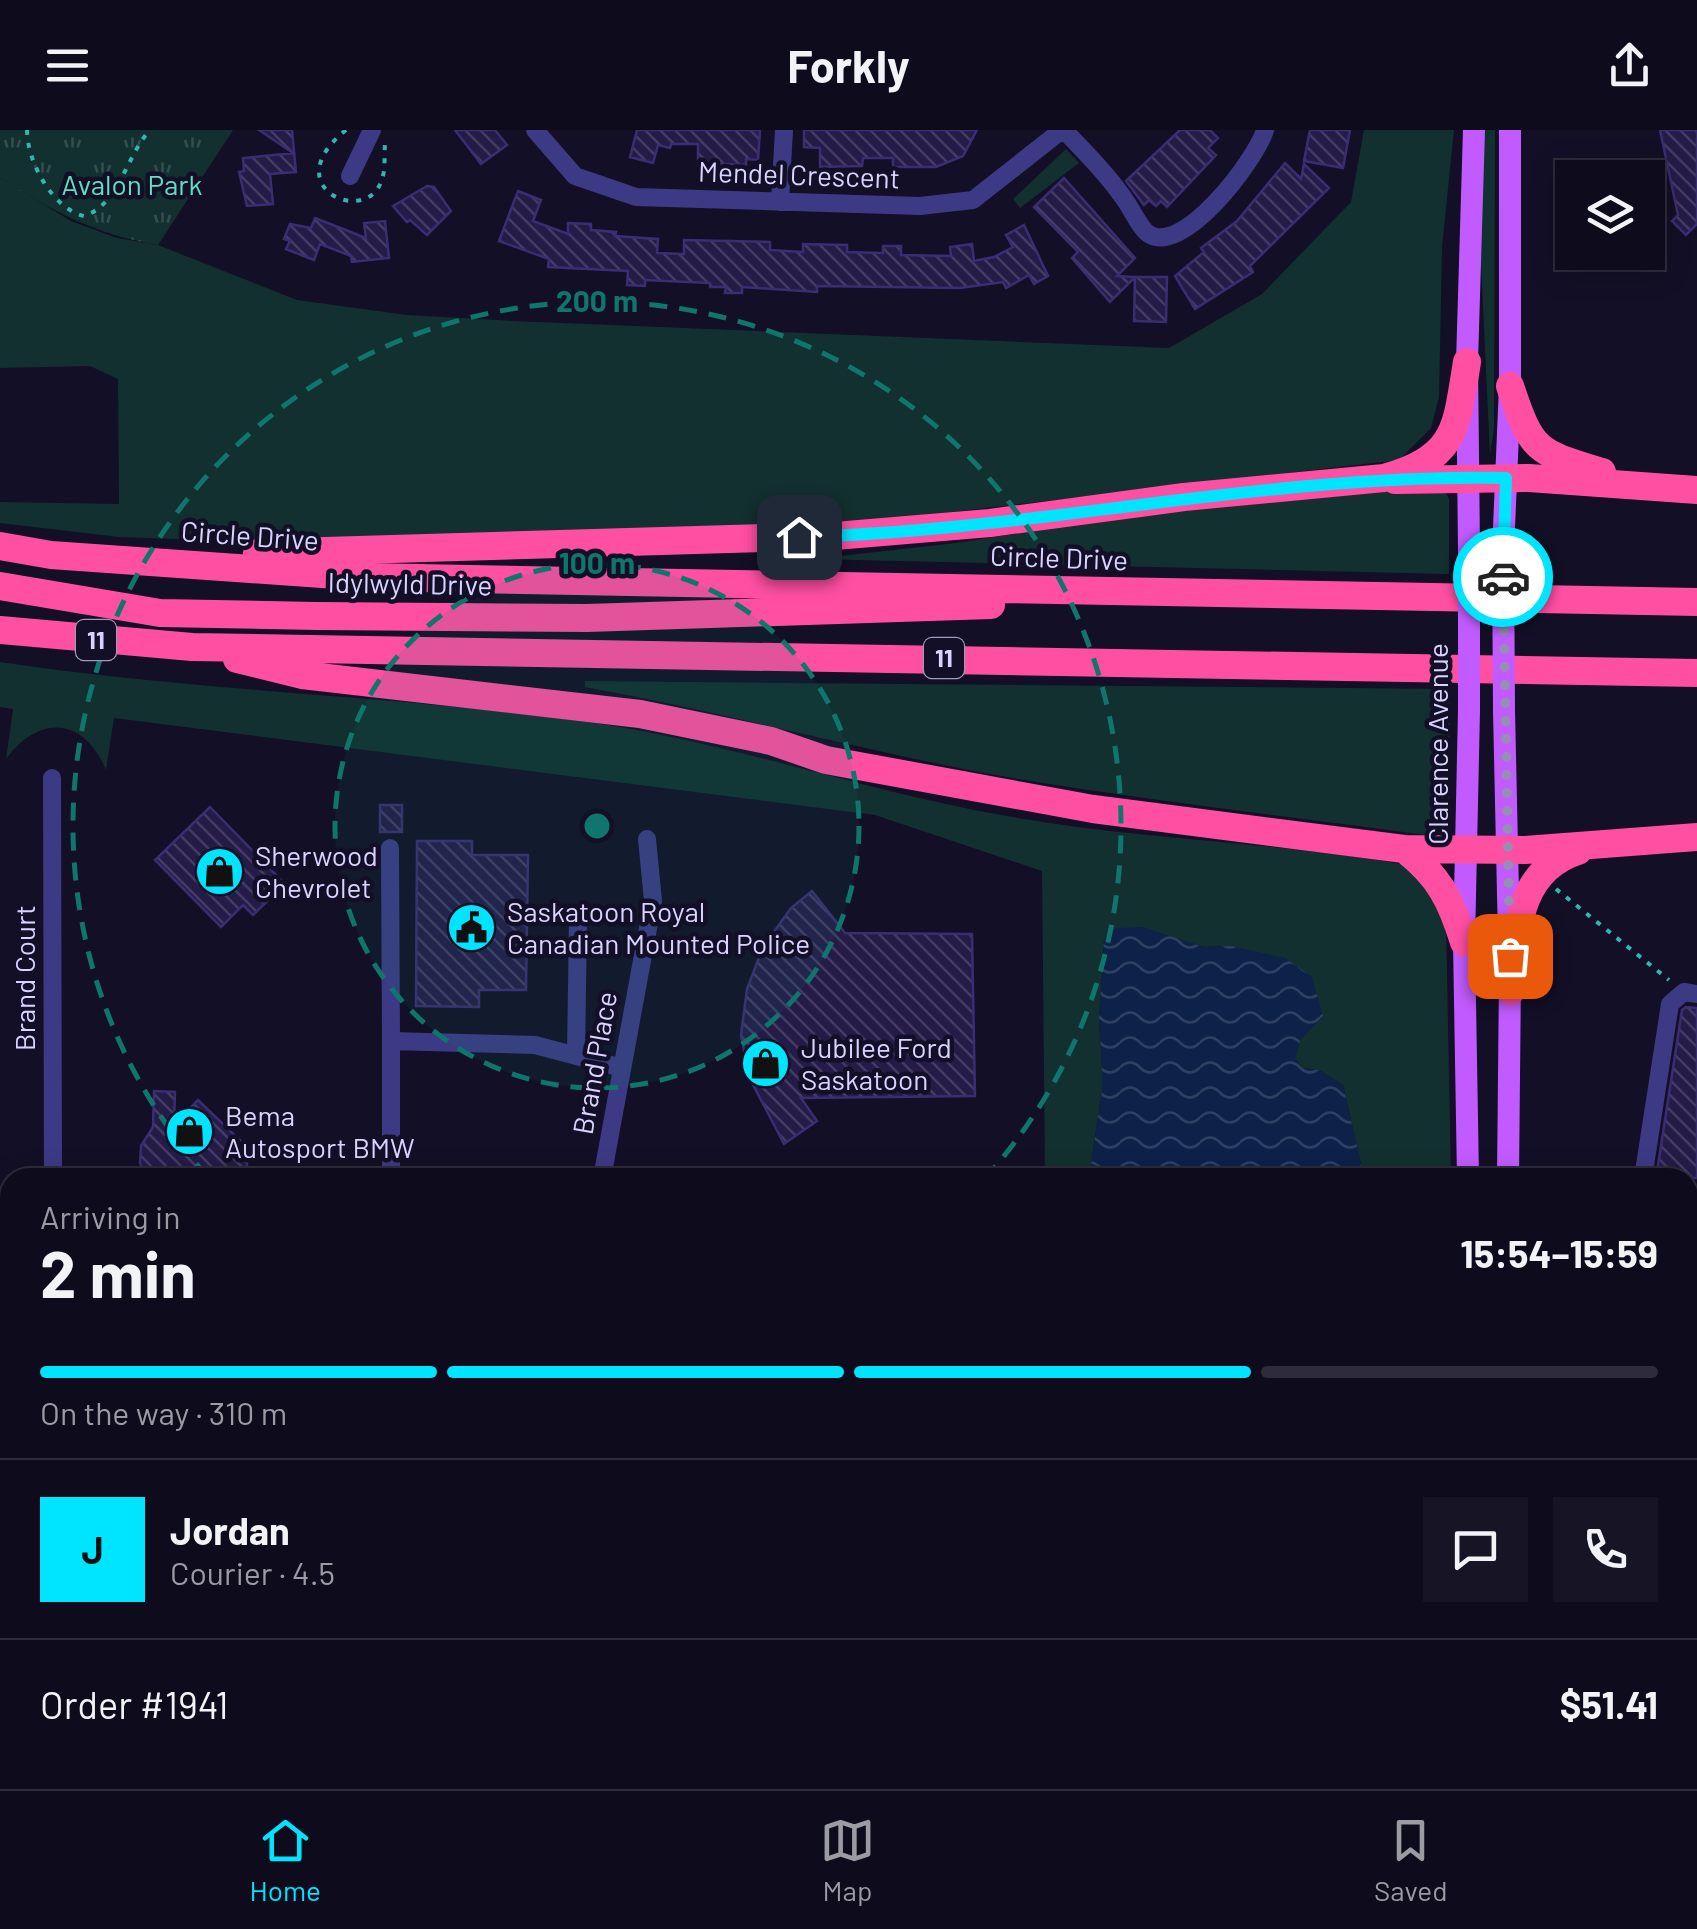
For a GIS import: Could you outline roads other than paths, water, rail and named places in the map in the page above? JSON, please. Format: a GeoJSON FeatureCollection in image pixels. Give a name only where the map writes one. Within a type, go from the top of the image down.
{"type":"FeatureCollection","features":[{"type":"Feature","properties":{"kind":"highway"},"geometry":{"type":"LineString","coordinates":[[126,560],[835,536],[990,523],[1309,483],[1384,478],[1410,471],[1434,455],[1455,432],[1467,362]]}},
{"type":"Feature","properties":{"kind":"highway"},"geometry":{"type":"LineString","coordinates":[[1510,386],[1525,432],[1538,448],[1552,457],[1656,488]]}},
{"type":"Feature","properties":{"kind":"highway"},"geometry":{"type":"LineString","coordinates":[[1309,483],[1506,478],[1697,490]]}},
{"type":"Feature","properties":{"kind":"highway","name":"Circle Drive"},"geometry":{"type":"LineString","coordinates":[[0,546],[126,560],[365,577],[1697,602]]}},
{"type":"Feature","properties":{"kind":"highway","name":"Idylwyld Drive"},"geometry":{"type":"LineString","coordinates":[[0,586],[160,613],[416,618],[798,612],[1021,604],[1122,594]]}},
{"type":"Feature","properties":{"kind":"highway","name":"11"},"geometry":{"type":"LineString","coordinates":[[0,630],[192,648],[1697,673]]}},
{"type":"Feature","properties":{"kind":"highway"},"geometry":{"type":"LineString","coordinates":[[192,648],[302,675],[539,699],[640,714],[771,741],[826,760],[1076,806],[1404,848],[1507,851],[1697,837]]}},
{"type":"Feature","properties":{"kind":"highway"},"geometry":{"type":"LineString","coordinates":[[1510,991],[1518,924],[1527,890],[1538,874],[1559,857],[1595,845]]}},
{"type":"Feature","properties":{"kind":"highway"},"geometry":{"type":"LineString","coordinates":[[1404,848],[1430,869],[1446,891],[1464,942]]}},
{"type":"Feature","properties":{"kind":"main road","name":"Clarence Avenue"},"geometry":{"type":"LineString","coordinates":[[1468,1168],[1464,942],[1469,710],[1467,362],[1474,130]]}},
{"type":"Feature","properties":{"kind":"main road"},"geometry":{"type":"LineString","coordinates":[[1508,1168],[1510,991],[1503,551],[1510,386],[1510,130]]}},
{"type":"Feature","properties":{"kind":"street"},"geometry":{"type":"LineString","coordinates":[[350,176],[372,130]]}},
{"type":"Feature","properties":{"kind":"street","name":"Mendel Crescent"},"geometry":{"type":"LineString","coordinates":[[535,130],[575,176],[603,189],[636,197],[950,206],[988,192],[1063,130]]}},
{"type":"Feature","properties":{"kind":"street"},"geometry":{"type":"LineString","coordinates":[[780,202],[784,130]]}},
{"type":"Feature","properties":{"kind":"street"},"geometry":{"type":"LineString","coordinates":[[1063,130],[1124,198],[1146,232],[1156,238],[1168,237],[1203,214],[1236,183],[1258,151],[1265,130]]}},
{"type":"Feature","properties":{"kind":"street","name":"Brand Court"},"geometry":{"type":"LineString","coordinates":[[52,778],[53,1168]]}},
{"type":"Feature","properties":{"kind":"street","name":"Brand Place"},"geometry":{"type":"LineString","coordinates":[[604,1168],[653,901],[647,839]]}},
{"type":"Feature","properties":{"kind":"street"},"geometry":{"type":"LineString","coordinates":[[390,848],[390,1168]]}},
{"type":"Feature","properties":{"kind":"street"},"geometry":{"type":"LineString","coordinates":[[576,1056],[578,920]]}},
{"type":"Feature","properties":{"kind":"street"},"geometry":{"type":"LineString","coordinates":[[1645,1168],[1670,1004],[1693,990]]}},
{"type":"Feature","properties":{"kind":"street"},"geometry":{"type":"LineString","coordinates":[[391,1040],[534,1045],[622,1068]]}},
{"type":"Feature","properties":{"kind":"water"},"geometry":{"type":"Polygon","coordinates":[[[1143,927],[1204,947],[1231,946],[1285,958],[1312,977],[1323,1016],[1300,1041],[1295,1058],[1302,1068],[1319,1070],[1343,1085],[1362,1168],[1090,1168],[1103,1084],[1099,1019],[1104,939],[1116,928],[1143,927]]]}},
{"type":"Feature","properties":{"kind":"place","name":"Sherwood Chevrolet"},"geometry":{"type":"Point","coordinates":[220,872]}},
{"type":"Feature","properties":{"kind":"place","name":"Saskatoon Royal Canadian Mounted Police"},"geometry":{"type":"Point","coordinates":[472,928]}},
{"type":"Feature","properties":{"kind":"place","name":"Jubilee Ford Saskatoon"},"geometry":{"type":"Point","coordinates":[766,1064]}},
{"type":"Feature","properties":{"kind":"place","name":"Bema Autosport BMW"},"geometry":{"type":"Point","coordinates":[190,1132]}},
{"type":"Feature","properties":{"kind":"park label","name":"Avalon Park"},"geometry":{"type":"Point","coordinates":[132,185]}}]}
